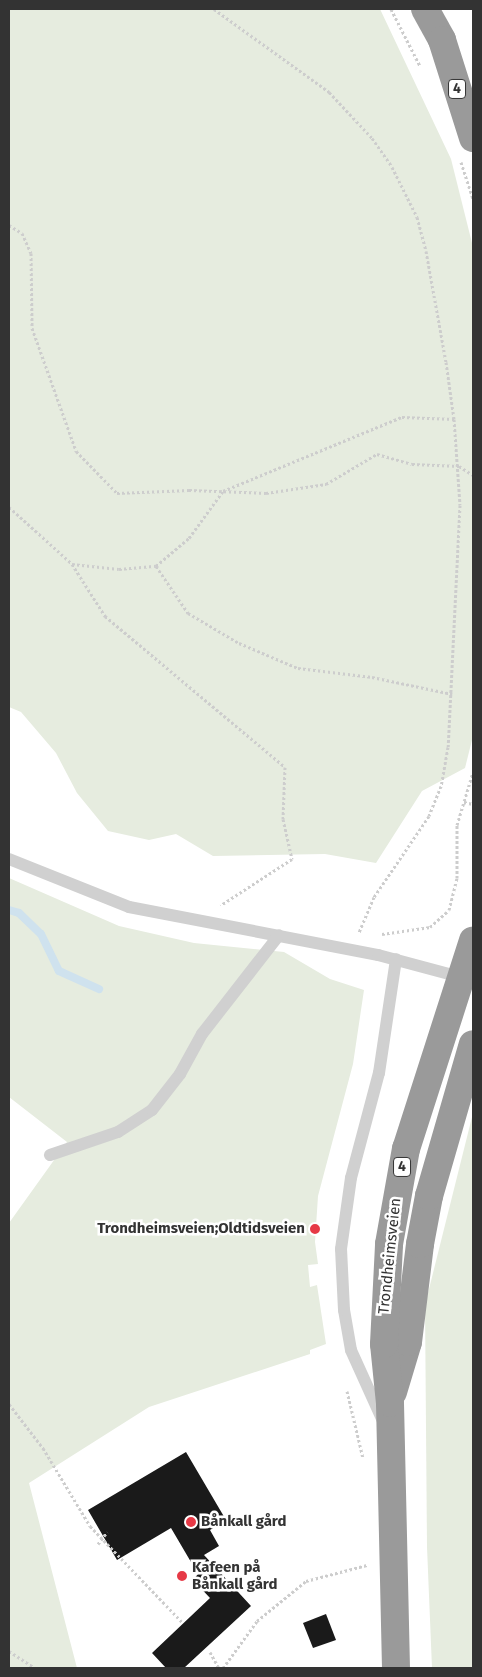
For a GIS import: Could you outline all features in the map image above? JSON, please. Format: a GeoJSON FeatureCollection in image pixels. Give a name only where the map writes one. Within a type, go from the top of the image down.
{"type":"FeatureCollection","features":[{"type":"Feature","properties":{"kind":"highway","name":"4"},"geometry":{"type":"LineString","coordinates":[[424,9],[442,40],[473,74]]}},
{"type":"Feature","properties":{"kind":"highway","name":"4"},"geometry":{"type":"LineString","coordinates":[[442,40],[473,138]]}},
{"type":"Feature","properties":{"kind":"highway","name":"Trondheimsveien"},"geometry":{"type":"LineString","coordinates":[[396,1668],[390,1402],[384,1344],[384,1301],[396,1192],[419,1103],[467,979],[473,940]]}},
{"type":"Feature","properties":{"kind":"highway","name":"Trondheimsveien"},"geometry":{"type":"LineString","coordinates":[[390,1402],[408,1342],[420,1244],[430,1196],[473,1044]]}},
{"type":"Feature","properties":{"kind":"lane"},"geometry":{"type":"LineString","coordinates":[[9,859],[130,907],[354,950],[396,959],[467,979]]}},
{"type":"Feature","properties":{"kind":"lane"},"geometry":{"type":"LineString","coordinates":[[50,1155],[118,1132],[152,1110],[180,1074],[202,1034],[279,935]]}},
{"type":"Feature","properties":{"kind":"lane"},"geometry":{"type":"LineString","coordinates":[[390,1437],[352,1350],[341,1280],[345,1215],[351,1178],[379,1074],[396,959]]}},
{"type":"Feature","properties":{"kind":"path"},"geometry":{"type":"LineString","coordinates":[[214,9],[329,92],[372,138],[392,166],[417,217],[426,251],[454,419],[459,466],[452,694],[448,747],[435,803],[421,831],[374,897],[354,950]]}},
{"type":"Feature","properties":{"kind":"path"},"geometry":{"type":"LineString","coordinates":[[9,224],[22,233],[31,253],[32,328],[76,451],[117,493],[224,491],[266,493],[326,484],[377,454],[412,464],[459,466],[473,476]]}},
{"type":"Feature","properties":{"kind":"path"},"geometry":{"type":"LineString","coordinates":[[72,564],[120,569],[156,566],[189,538],[224,491],[402,417],[454,419]]}},
{"type":"Feature","properties":{"kind":"path"},"geometry":{"type":"LineString","coordinates":[[9,507],[72,564],[105,616],[285,767],[283,818],[292,860],[198,919]]}},
{"type":"Feature","properties":{"kind":"path"},"geometry":{"type":"LineString","coordinates":[[156,566],[188,613],[239,643],[298,668],[372,677],[452,694]]}},
{"type":"Feature","properties":{"kind":"path"},"geometry":{"type":"LineString","coordinates":[[382,934],[430,927],[449,910],[455,891],[458,826],[473,772]]}},
{"type":"Feature","properties":{"kind":"path"},"geometry":{"type":"LineString","coordinates":[[464,802],[473,804]]}},
{"type":"Feature","properties":{"kind":"path"},"geometry":{"type":"LineString","coordinates":[[345,1382],[364,1467]]}},
{"type":"Feature","properties":{"kind":"path"},"geometry":{"type":"LineString","coordinates":[[9,1404],[43,1448],[90,1526],[183,1623]]}},
{"type":"Feature","properties":{"kind":"path"},"geometry":{"type":"LineString","coordinates":[[98,1544],[107,1532]]}},
{"type":"Feature","properties":{"kind":"path"},"geometry":{"type":"LineString","coordinates":[[367,1556],[368,1574]]}},
{"type":"Feature","properties":{"kind":"path"},"geometry":{"type":"LineString","coordinates":[[223,1668],[257,1621],[306,1580],[368,1565]]}},
{"type":"Feature","properties":{"kind":"path"},"geometry":{"type":"LineString","coordinates":[[9,1651],[35,1668]]}},
{"type":"Feature","properties":{"kind":"path"},"geometry":{"type":"LineString","coordinates":[[210,1652],[219,1668]]}},
{"type":"Feature","properties":{"kind":"shaded area"},"geometry":{"type":"Polygon","coordinates":[[[9,9],[380,9],[451,159],[473,247],[473,736],[465,768],[422,791],[376,863],[325,854],[213,856],[176,834],[149,840],[108,831],[77,793],[56,753],[21,712],[9,707],[9,9]]]}},
{"type":"Feature","properties":{"kind":"shaded area"},"geometry":{"type":"Polygon","coordinates":[[[9,878],[119,926],[194,943],[284,952],[330,979],[364,990],[353,1064],[318,1196],[315,1242],[318,1264],[308,1265],[310,1287],[317,1285],[326,1344],[310,1350],[310,1354],[149,1407],[29,1483],[77,1668],[9,1668],[9,1223],[67,1142],[9,1097],[9,878]]]}},
{"type":"Feature","properties":{"kind":"shaded area"},"geometry":{"type":"Polygon","coordinates":[[[473,1113],[473,1668],[432,1668],[427,1547],[425,1305],[473,1113]]]}},
{"type":"Feature","properties":{"kind":"building"},"geometry":{"type":"Polygon","coordinates":[[[186,1452],[226,1520],[210,1530],[219,1546],[204,1555],[251,1606],[184,1668],[166,1668],[152,1653],[210,1598],[193,1580],[198,1574],[171,1528],[117,1560],[88,1510],[186,1452]]]}},
{"type":"Feature","properties":{"kind":"building"},"geometry":{"type":"Polygon","coordinates":[[[326,1614],[336,1640],[313,1648],[303,1623],[326,1614]]]}},
{"type":"Feature","properties":{"kind":"waterway"},"geometry":{"type":"LineString","coordinates":[[9,910],[19,913],[41,934],[59,971],[99,989]]}},
{"type":"Feature","properties":{"kind":"place","name":"Trondheimsveien;Oldtidsveien"},"geometry":{"type":"Point","coordinates":[315,1229]}},
{"type":"Feature","properties":{"kind":"place","name":"Bånkall gård"},"geometry":{"type":"Point","coordinates":[191,1522]}},
{"type":"Feature","properties":{"kind":"place","name":"Kafeen på Bånkall gård"},"geometry":{"type":"Point","coordinates":[182,1576]}}]}
